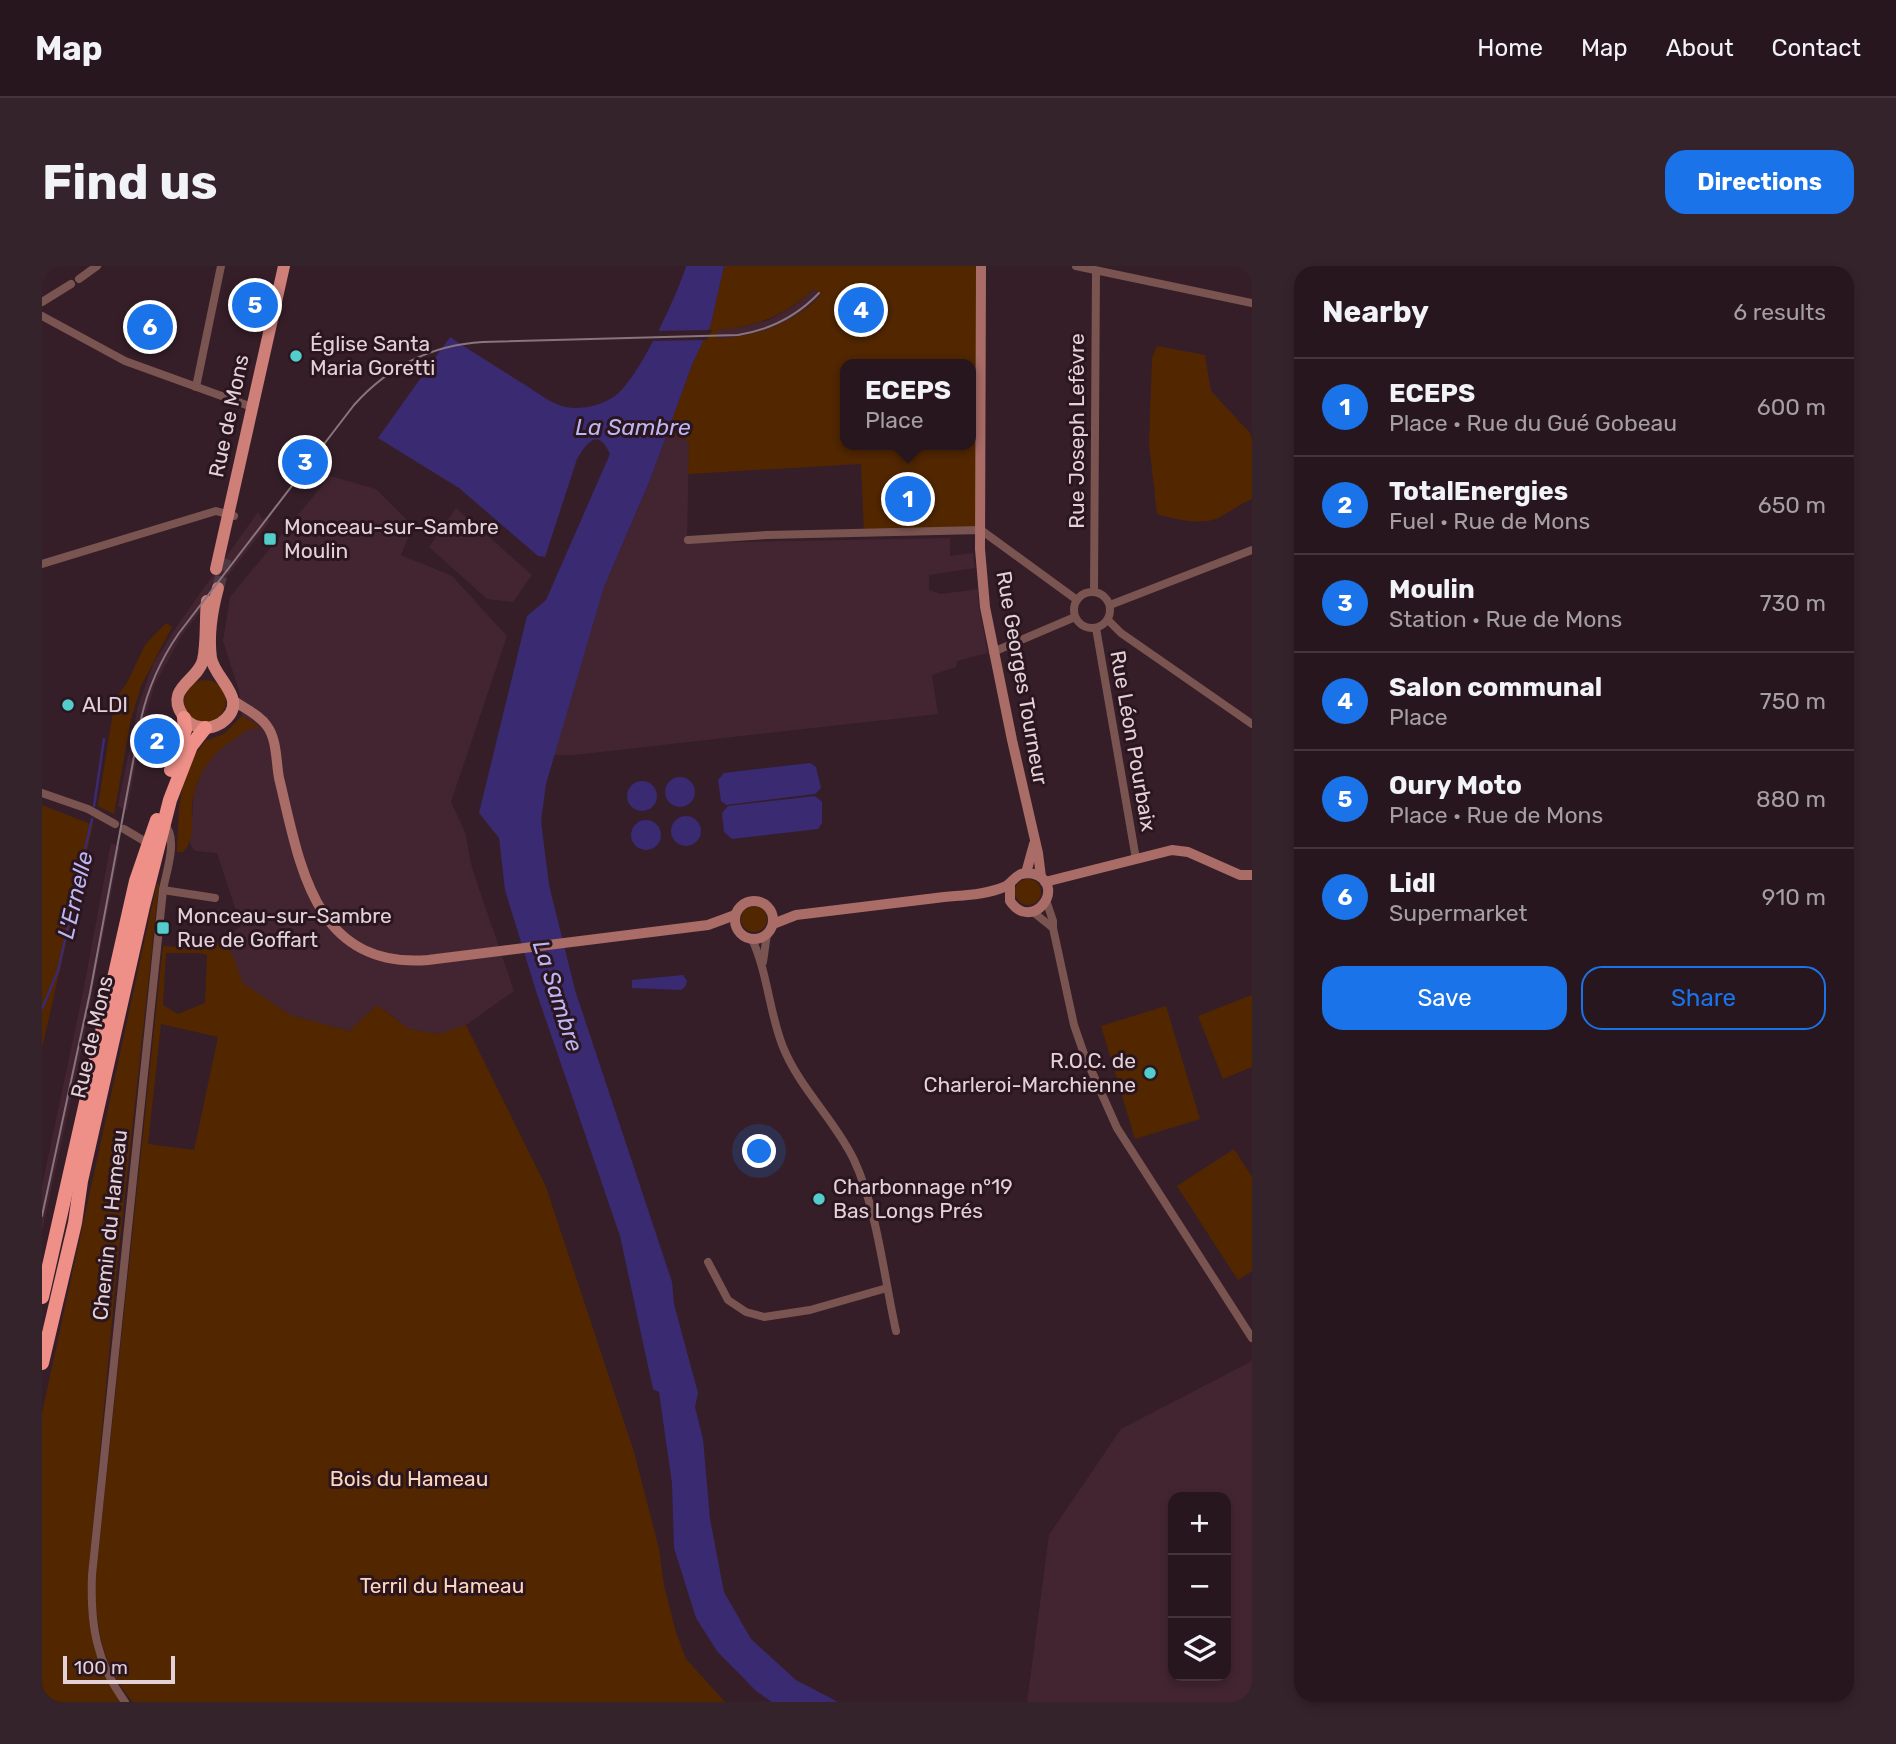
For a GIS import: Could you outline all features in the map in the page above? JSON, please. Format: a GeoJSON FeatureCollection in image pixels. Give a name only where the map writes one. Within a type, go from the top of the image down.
{"type":"FeatureCollection","features":[{"type":"Feature","properties":{"kind":"highway","name":"Rue de Mons"},"geometry":{"type":"LineString","coordinates":[[42,1363],[137,933],[158,878],[154,847],[168,777],[185,730],[184,718]]}},
{"type":"Feature","properties":{"kind":"highway","name":"Rue de Mons"},"geometry":{"type":"LineString","coordinates":[[42,1297],[136,881],[164,824],[174,784],[191,746],[205,728]]}},
{"type":"Feature","properties":{"kind":"main road","name":"Rue de Mons"},"geometry":{"type":"LineString","coordinates":[[216,569],[232,515],[234,493],[284,266]]}},
{"type":"Feature","properties":{"kind":"main road","name":"Rue de Mons"},"geometry":{"type":"LineString","coordinates":[[228,554],[235,525],[232,515]]}},
{"type":"Feature","properties":{"kind":"main road"},"geometry":{"type":"LineString","coordinates":[[218,588],[212,616],[212,660],[231,691],[231,706]]}},
{"type":"Feature","properties":{"kind":"main road","name":"Rue de Mons"},"geometry":{"type":"LineString","coordinates":[[184,718],[179,706],[179,694],[184,684],[200,669],[204,659],[207,601]]}},
{"type":"Feature","properties":{"kind":"main road"},"geometry":{"type":"LineString","coordinates":[[191,677],[207,673],[222,679]]}},
{"type":"Feature","properties":{"kind":"main road","name":"Rue de Mons"},"geometry":{"type":"LineString","coordinates":[[205,728],[217,725],[231,706]]}},
{"type":"Feature","properties":{"kind":"main road"},"geometry":{"type":"LineString","coordinates":[[184,718],[197,727],[205,728]]}},
{"type":"Feature","properties":{"kind":"street"},"geometry":{"type":"LineString","coordinates":[[79,279],[97,266]]}},
{"type":"Feature","properties":{"kind":"street"},"geometry":{"type":"LineString","coordinates":[[196,387],[221,266]]}},
{"type":"Feature","properties":{"kind":"street","name":"Rue Georges Tourneur"},"geometry":{"type":"LineString","coordinates":[[981,266],[980,549],[985,607],[1043,880]]}},
{"type":"Feature","properties":{"kind":"street"},"geometry":{"type":"LineString","coordinates":[[1076,266],[1252,303]]}},
{"type":"Feature","properties":{"kind":"street","name":"Rue Joseph Lefèvre"},"geometry":{"type":"LineString","coordinates":[[1094,592],[1096,271]]}},
{"type":"Feature","properties":{"kind":"street"},"geometry":{"type":"LineString","coordinates":[[42,302],[71,284]]}},
{"type":"Feature","properties":{"kind":"street"},"geometry":{"type":"LineString","coordinates":[[42,316],[125,361],[252,407]]}},
{"type":"Feature","properties":{"kind":"street"},"geometry":{"type":"LineString","coordinates":[[42,564],[216,511],[232,515]]}},
{"type":"Feature","properties":{"kind":"street"},"geometry":{"type":"LineString","coordinates":[[688,540],[767,535],[981,530],[1077,600]]}},
{"type":"Feature","properties":{"kind":"street"},"geometry":{"type":"LineString","coordinates":[[1110,605],[1252,550]]}},
{"type":"Feature","properties":{"kind":"street"},"geometry":{"type":"LineString","coordinates":[[1094,592],[1103,595],[1110,605],[1108,621],[1096,628],[1082,626],[1075,617],[1074,608],[1082,594],[1094,592]]}},
{"type":"Feature","properties":{"kind":"street"},"geometry":{"type":"LineString","coordinates":[[993,652],[1075,617]]}},
{"type":"Feature","properties":{"kind":"street"},"geometry":{"type":"LineString","coordinates":[[1108,621],[1121,633],[1252,724]]}},
{"type":"Feature","properties":{"kind":"street","name":"Rue Léon Pourbaix"},"geometry":{"type":"LineString","coordinates":[[1096,628],[1136,859]]}},
{"type":"Feature","properties":{"kind":"street"},"geometry":{"type":"LineString","coordinates":[[231,706],[248,712],[267,725],[271,733],[279,777],[309,890],[320,911],[337,930],[370,952],[416,961],[708,925],[735,915]]}},
{"type":"Feature","properties":{"kind":"street"},"geometry":{"type":"LineString","coordinates":[[42,793],[88,809],[154,847],[166,868]]}},
{"type":"Feature","properties":{"kind":"street","name":"Chemin du Hameau"},"geometry":{"type":"LineString","coordinates":[[125,1702],[107,1672],[95,1641],[92,1575],[163,890],[158,878],[169,862],[171,836],[164,824]]}},
{"type":"Feature","properties":{"kind":"street","name":"Rue Georges Tourneur"},"geometry":{"type":"LineString","coordinates":[[1026,873],[1034,845]]}},
{"type":"Feature","properties":{"kind":"street"},"geometry":{"type":"LineString","coordinates":[[737,930],[735,915],[741,905],[752,901],[763,903],[771,911],[796,915],[981,895],[1010,884],[1026,873],[1043,880],[1172,850],[1188,852],[1240,875],[1252,875]]}},
{"type":"Feature","properties":{"kind":"street"},"geometry":{"type":"LineString","coordinates":[[1033,912],[1042,907],[1046,900],[1048,889],[1043,880]]}},
{"type":"Feature","properties":{"kind":"street"},"geometry":{"type":"LineString","coordinates":[[1010,884],[1010,901]]}},
{"type":"Feature","properties":{"kind":"street"},"geometry":{"type":"LineString","coordinates":[[163,890],[215,898]]}},
{"type":"Feature","properties":{"kind":"street"},"geometry":{"type":"LineString","coordinates":[[981,895],[1010,901],[1018,910],[1033,912],[1053,928]]}},
{"type":"Feature","properties":{"kind":"street"},"geometry":{"type":"LineString","coordinates":[[1046,900],[1053,920],[1074,1025],[1105,1107],[1252,1338]]}},
{"type":"Feature","properties":{"kind":"street"},"geometry":{"type":"LineString","coordinates":[[762,962],[770,929],[771,911]]}},
{"type":"Feature","properties":{"kind":"street"},"geometry":{"type":"LineString","coordinates":[[708,925],[737,930],[752,939],[796,915]]}},
{"type":"Feature","properties":{"kind":"street"},"geometry":{"type":"LineString","coordinates":[[752,939],[762,962],[783,1048],[805,1088],[848,1148],[862,1178],[896,1331]]}},
{"type":"Feature","properties":{"kind":"street"},"geometry":{"type":"LineString","coordinates":[[708,1262],[728,1300],[746,1312],[764,1317],[810,1310],[887,1288]]}},
{"type":"Feature","properties":{"kind":"shaded area"},"geometry":{"type":"Polygon","coordinates":[[[814,289],[821,295],[797,316],[782,324],[753,335],[717,339],[717,330],[769,320],[794,306],[814,289]]]}},
{"type":"Feature","properties":{"kind":"shaded area"},"geometry":{"type":"Polygon","coordinates":[[[667,433],[689,441],[687,543],[950,538],[950,556],[973,553],[975,568],[929,575],[929,590],[941,594],[978,589],[988,653],[957,661],[956,667],[932,675],[938,714],[574,755],[554,755],[604,587],[667,433]]]}},
{"type":"Feature","properties":{"kind":"shaded area"},"geometry":{"type":"Polygon","coordinates":[[[330,476],[376,489],[413,526],[401,555],[452,576],[507,636],[451,802],[465,832],[472,868],[514,991],[466,1025],[439,1034],[409,1029],[377,1005],[349,1031],[290,1015],[242,983],[226,938],[241,926],[217,853],[195,851],[190,844],[194,792],[205,765],[223,746],[251,727],[260,727],[242,716],[239,691],[223,641],[230,597],[330,476]]]}},
{"type":"Feature","properties":{"kind":"shaded area"},"geometry":{"type":"Polygon","coordinates":[[[456,508],[532,575],[513,602],[487,599],[429,547],[456,508]]]}},
{"type":"Feature","properties":{"kind":"shaded area"},"geometry":{"type":"Polygon","coordinates":[[[258,512],[262,519],[270,521],[182,635],[155,684],[144,720],[127,811],[118,806],[138,706],[153,664],[258,512]]]}},
{"type":"Feature","properties":{"kind":"shaded area"},"geometry":{"type":"Polygon","coordinates":[[[111,843],[120,847],[78,1067],[42,1231],[42,1186],[111,843]]]}},
{"type":"Feature","properties":{"kind":"shaded area"},"geometry":{"type":"Polygon","coordinates":[[[1252,1361],[1252,1702],[1027,1702],[1049,1535],[1121,1429],[1252,1361]]]}},
{"type":"Feature","properties":{"kind":"green space"},"geometry":{"type":"Polygon","coordinates":[[[724,266],[981,266],[981,530],[864,533],[861,464],[688,474],[689,441],[667,433],[692,365],[711,324],[724,266]],[[814,289],[781,313],[757,323],[717,330],[717,339],[774,327],[798,314],[821,295],[814,289]]]}},
{"type":"Feature","properties":{"kind":"green space"},"geometry":{"type":"Polygon","coordinates":[[[1157,346],[1205,355],[1211,391],[1250,433],[1252,499],[1216,519],[1191,521],[1157,514],[1149,443],[1152,358],[1157,346]]]}},
{"type":"Feature","properties":{"kind":"green space"},"geometry":{"type":"Polygon","coordinates":[[[166,623],[172,627],[141,686],[131,719],[114,814],[98,806],[115,699],[127,683],[145,645],[166,623]]]}},
{"type":"Feature","properties":{"kind":"green space"},"geometry":{"type":"Polygon","coordinates":[[[205,680],[220,686],[226,701],[220,716],[205,722],[190,716],[184,701],[190,686],[205,680]]]}},
{"type":"Feature","properties":{"kind":"green space"},"geometry":{"type":"Polygon","coordinates":[[[242,716],[261,727],[246,731],[210,760],[193,797],[190,841],[183,852],[177,852],[179,806],[183,785],[195,755],[205,741],[224,734],[242,716]]]}},
{"type":"Feature","properties":{"kind":"green space"},"geometry":{"type":"Polygon","coordinates":[[[42,805],[93,825],[42,1048],[42,805]]]}},
{"type":"Feature","properties":{"kind":"green space"},"geometry":{"type":"Polygon","coordinates":[[[1028,879],[1037,883],[1041,892],[1037,901],[1028,905],[1019,901],[1015,892],[1019,883],[1028,879]]]}},
{"type":"Feature","properties":{"kind":"green space"},"geometry":{"type":"Polygon","coordinates":[[[157,883],[88,1578],[93,1643],[103,1671],[120,1702],[42,1702],[42,1413],[157,883]]]}},
{"type":"Feature","properties":{"kind":"green space"},"geometry":{"type":"Polygon","coordinates":[[[754,906],[763,910],[767,919],[763,928],[754,932],[745,928],[741,919],[745,910],[754,906]]]}},
{"type":"Feature","properties":{"kind":"green space","name":"Bois du Hameau"},"geometry":{"type":"Polygon","coordinates":[[[226,938],[243,983],[290,1015],[349,1031],[377,1005],[409,1029],[439,1034],[466,1025],[546,1187],[634,1452],[659,1549],[664,1586],[686,1659],[725,1702],[133,1702],[123,1689],[103,1647],[97,1617],[95,1585],[163,946],[202,949],[226,938]],[[166,953],[163,1005],[178,1014],[205,1003],[207,955],[166,953]],[[161,1024],[148,1144],[194,1150],[218,1037],[161,1024]]]}},
{"type":"Feature","properties":{"kind":"green space"},"geometry":{"type":"Polygon","coordinates":[[[1252,995],[1252,1067],[1223,1079],[1198,1016],[1252,995]]]}},
{"type":"Feature","properties":{"kind":"green space","name":"R.O.C. de Charleroi-Marchienne"},"geometry":{"type":"Polygon","coordinates":[[[1166,1006],[1200,1119],[1135,1139],[1101,1026],[1166,1006]]]}},
{"type":"Feature","properties":{"kind":"green space"},"geometry":{"type":"Polygon","coordinates":[[[1234,1149],[1252,1177],[1252,1271],[1238,1280],[1177,1186],[1234,1149]]]}},
{"type":"Feature","properties":{"kind":"water","name":"La Sambre"},"geometry":{"type":"Polygon","coordinates":[[[686,266],[724,266],[711,324],[692,365],[650,480],[604,587],[546,784],[541,821],[549,885],[575,990],[672,1282],[674,1304],[698,1393],[695,1407],[703,1439],[710,1519],[724,1592],[751,1639],[796,1680],[838,1702],[772,1702],[756,1691],[717,1651],[696,1618],[674,1548],[672,1483],[659,1392],[653,1389],[620,1236],[536,991],[505,890],[499,838],[479,813],[527,616],[546,600],[610,454],[606,446],[597,439],[585,447],[577,459],[545,557],[538,556],[459,488],[378,438],[450,337],[559,405],[580,408],[609,400],[635,373],[666,315],[686,266]]]}},
{"type":"Feature","properties":{"kind":"water"},"geometry":{"type":"Polygon","coordinates":[[[810,763],[816,767],[821,788],[815,794],[726,805],[721,801],[718,780],[724,773],[810,763]]]}},
{"type":"Feature","properties":{"kind":"water"},"geometry":{"type":"Polygon","coordinates":[[[680,777],[691,781],[695,792],[691,803],[680,807],[669,803],[665,792],[669,781],[680,777]]]}},
{"type":"Feature","properties":{"kind":"water"},"geometry":{"type":"Polygon","coordinates":[[[642,781],[653,785],[657,796],[653,807],[642,811],[631,807],[627,796],[631,785],[642,781]]]}},
{"type":"Feature","properties":{"kind":"water"},"geometry":{"type":"Polygon","coordinates":[[[815,796],[822,802],[822,823],[818,829],[732,839],[724,832],[722,813],[728,806],[815,796]]]}},
{"type":"Feature","properties":{"kind":"water"},"geometry":{"type":"Polygon","coordinates":[[[686,816],[697,820],[701,831],[697,842],[686,846],[675,842],[671,831],[675,820],[686,816]]]}},
{"type":"Feature","properties":{"kind":"water"},"geometry":{"type":"Polygon","coordinates":[[[646,820],[657,824],[661,835],[657,846],[646,850],[635,846],[631,835],[635,824],[646,820]]]}},
{"type":"Feature","properties":{"kind":"water"},"geometry":{"type":"Polygon","coordinates":[[[683,975],[687,981],[681,990],[632,988],[632,980],[683,975]]]}},
{"type":"Feature","properties":{"kind":"pier"},"geometry":{"type":"Polygon","coordinates":[[[712,330],[707,340],[648,341],[654,331],[712,330]]]}},
{"type":"Feature","properties":{"kind":"waterway","name":"L'Ernelle"},"geometry":{"type":"LineString","coordinates":[[94,806],[104,739]]}},
{"type":"Feature","properties":{"kind":"waterway","name":"L'Ernelle"},"geometry":{"type":"LineString","coordinates":[[42,1009],[58,971],[92,819]]}},
{"type":"Feature","properties":{"kind":"tunnel"},"geometry":{"type":"LineString","coordinates":[[218,588],[227,554]]}},
{"type":"Feature","properties":{"kind":"tram line"},"geometry":{"type":"LineString","coordinates":[[42,1216],[90,993],[141,719],[151,685],[179,633],[354,405],[396,369],[412,360],[446,348],[483,342],[738,335],[761,330],[782,321],[819,293]]}},
{"type":"Feature","properties":{"kind":"place","name":"Oury Moto"},"geometry":{"type":"Point","coordinates":[255,305]}},
{"type":"Feature","properties":{"kind":"place","name":"Salon communal"},"geometry":{"type":"Point","coordinates":[861,310]}},
{"type":"Feature","properties":{"kind":"place","name":"Lidl"},"geometry":{"type":"Point","coordinates":[150,327]}},
{"type":"Feature","properties":{"kind":"place","name":"Église Santa Maria Goretti"},"geometry":{"type":"Point","coordinates":[296,356]}},
{"type":"Feature","properties":{"kind":"place","name":"Moulin"},"geometry":{"type":"Point","coordinates":[305,462]}},
{"type":"Feature","properties":{"kind":"place","name":"ECEPS"},"geometry":{"type":"Point","coordinates":[908,499]}},
{"type":"Feature","properties":{"kind":"place","name":"Monceau-sur-Sambre Moulin"},"geometry":{"type":"Point","coordinates":[270,539]}},
{"type":"Feature","properties":{"kind":"place","name":"ALDI"},"geometry":{"type":"Point","coordinates":[68,705]}},
{"type":"Feature","properties":{"kind":"place","name":"TotalEnergies"},"geometry":{"type":"Point","coordinates":[157,741]}},
{"type":"Feature","properties":{"kind":"place","name":"Monceau-sur-Sambre Rue de Goffart"},"geometry":{"type":"Point","coordinates":[163,928]}},
{"type":"Feature","properties":{"kind":"place","name":"R.O.C. de Charleroi-Marchienne"},"geometry":{"type":"Point","coordinates":[1150,1073]}},
{"type":"Feature","properties":{"kind":"place","name":"Charbonnage n°19 Bas Longs Prés"},"geometry":{"type":"Point","coordinates":[819,1199]}},
{"type":"Feature","properties":{"kind":"park label","name":"Terril du Hameau"},"geometry":{"type":"Point","coordinates":[442,1586]}}]}
